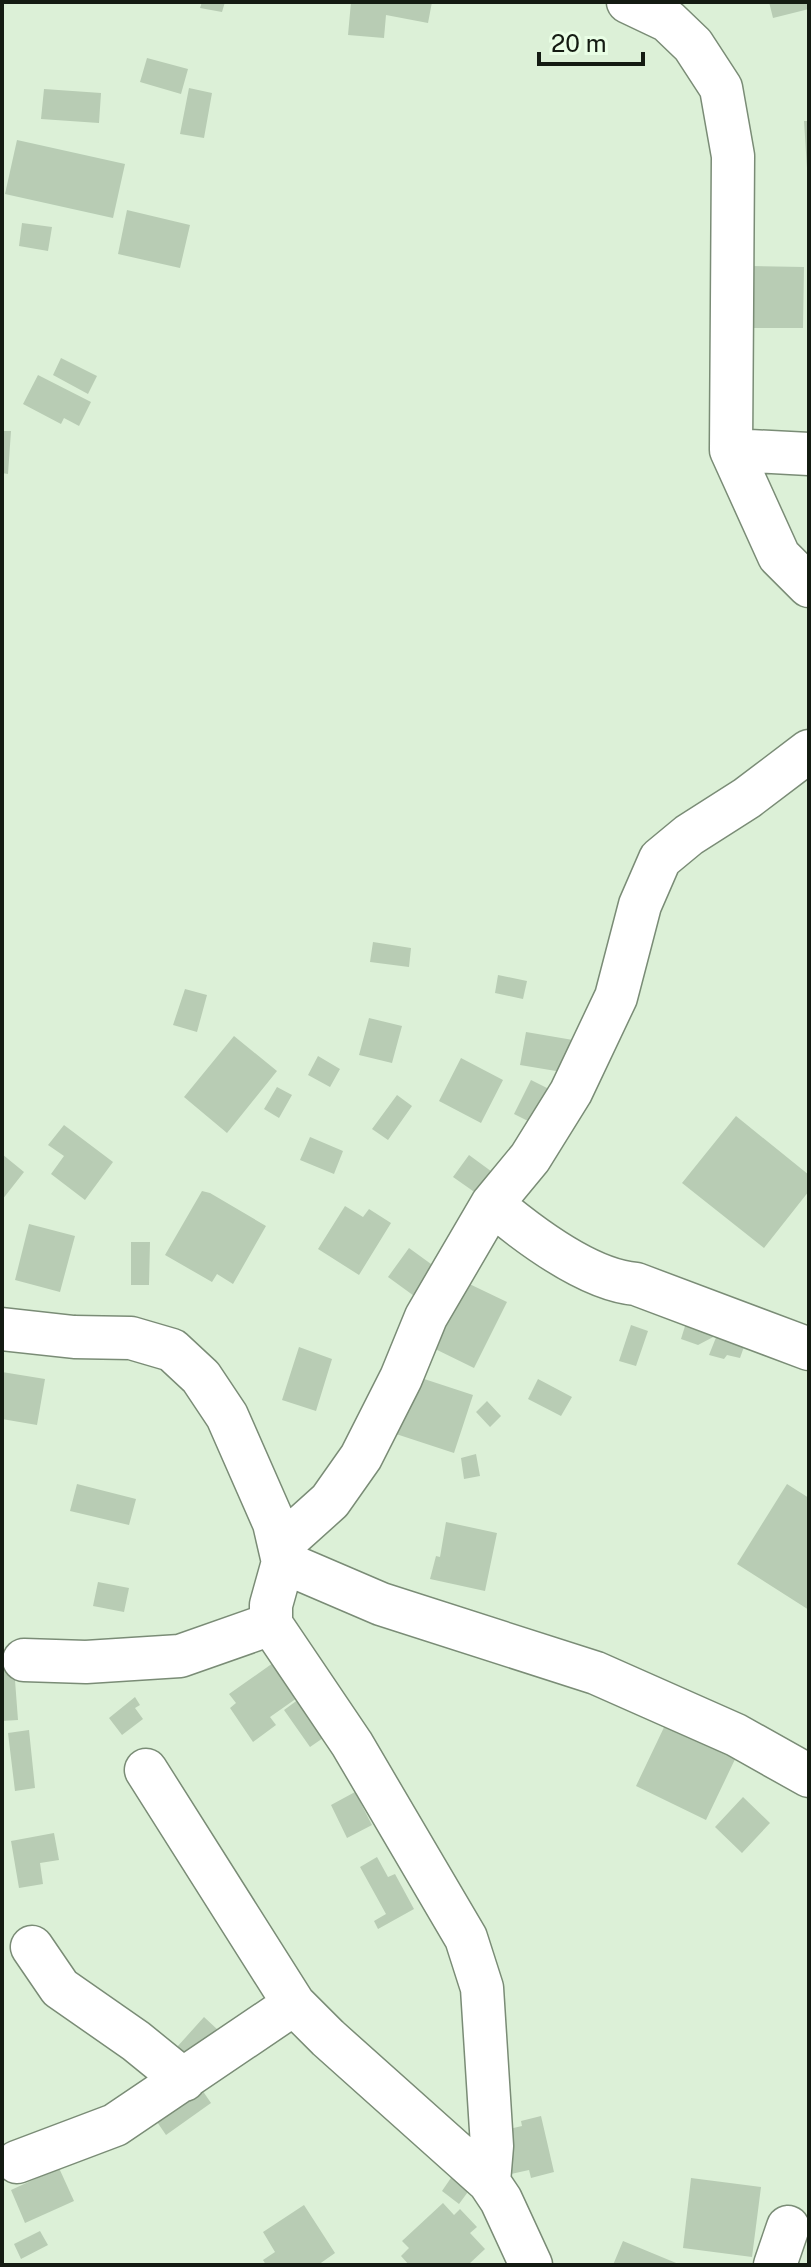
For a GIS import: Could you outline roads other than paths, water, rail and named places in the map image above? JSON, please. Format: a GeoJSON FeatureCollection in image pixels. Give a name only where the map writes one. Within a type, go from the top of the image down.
{"type":"FeatureCollection","features":[{"type":"Feature","properties":{"kind":"street"},"geometry":{"type":"LineString","coordinates":[[628,2],[668,21],[693,45],[721,88],[733,156],[731,450],[779,556],[809,586]]}},
{"type":"Feature","properties":{"kind":"street"},"geometry":{"type":"LineString","coordinates":[[731,450],[809,454]]}},
{"type":"Feature","properties":{"kind":"street"},"geometry":{"type":"LineString","coordinates":[[281,1554],[330,1501],[361,1457],[401,1378],[426,1317],[492,1204],[530,1158],[571,1092],[616,997],[640,905],[660,859],[689,835],[747,798],[809,751]]}},
{"type":"Feature","properties":{"kind":"street"},"geometry":{"type":"LineString","coordinates":[[492,1204],[517,1225],[616,1282],[636,1284],[809,1349]]}},
{"type":"Feature","properties":{"kind":"street"},"geometry":{"type":"LineString","coordinates":[[2,1329],[74,1337],[131,1338],[172,1350],[201,1377],[227,1416],[274,1523],[281,1554],[271,1605],[271,1624],[352,1744],[466,1938],[482,1988],[492,2146],[489,2182]]}},
{"type":"Feature","properties":{"kind":"street"},"geometry":{"type":"LineString","coordinates":[[281,1554],[381,1604],[596,1673],[736,1735],[809,1776]]}},
{"type":"Feature","properties":{"kind":"street"},"geometry":{"type":"LineString","coordinates":[[24,1660],[86,1662],[180,1656],[271,1624]]}},
{"type":"Feature","properties":{"kind":"street"},"geometry":{"type":"LineString","coordinates":[[146,1770],[294,2004],[489,2182],[501,2200],[531,2265]]}},
{"type":"Feature","properties":{"kind":"street"},"geometry":{"type":"LineString","coordinates":[[32,1947],[60,1988],[136,2041],[184,2080]]}},
{"type":"Feature","properties":{"kind":"street"},"geometry":{"type":"LineString","coordinates":[[17,2162],[115,2125],[294,2004]]}}]}
